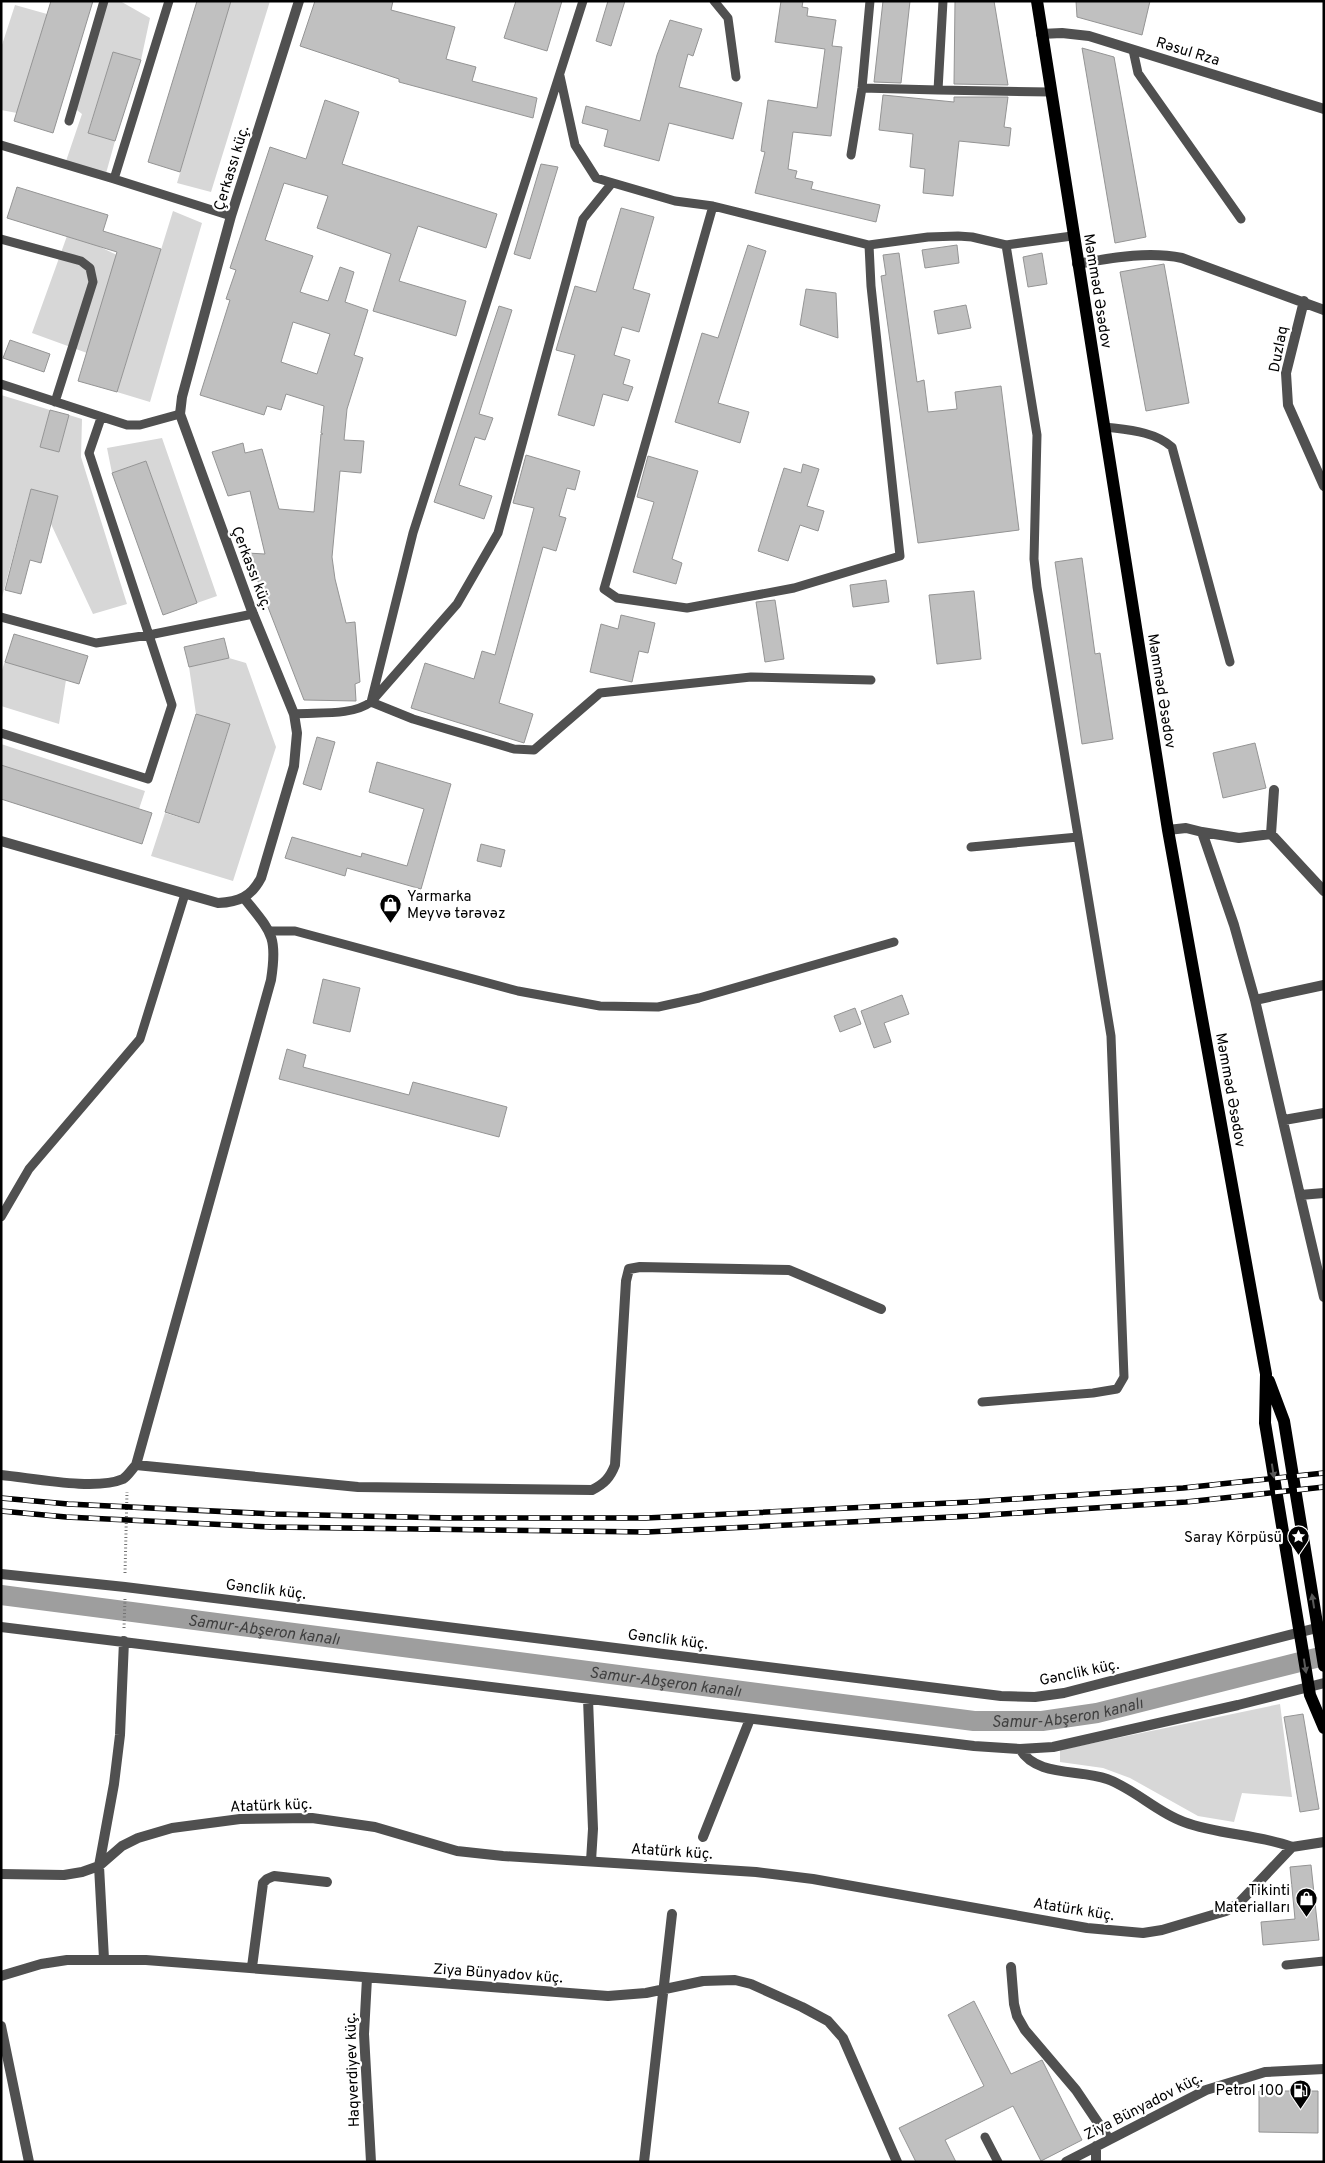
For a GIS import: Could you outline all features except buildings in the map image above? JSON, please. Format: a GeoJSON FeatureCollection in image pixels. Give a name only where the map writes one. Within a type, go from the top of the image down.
{"type":"FeatureCollection","features":[{"type":"Feature","properties":{"kind":"main road","name":"Məmməd Əsədov"},"geometry":{"type":"LineString","coordinates":[[1036,5],[1168,830],[1266,1374],[1284,1421],[1324,1666]]}},
{"type":"Feature","properties":{"kind":"main road","name":"Məmməd Əsədov"},"geometry":{"type":"LineString","coordinates":[[1266,1374],[1265,1423],[1310,1695],[1324,1728]]}},
{"type":"Feature","properties":{"kind":"street","name":"Çerkassı küç."},"geometry":{"type":"LineString","coordinates":[[244,898],[252,893],[262,878],[294,766],[297,733],[294,714],[253,614],[180,414],[182,397],[231,216],[299,1]]}},
{"type":"Feature","properties":{"kind":"street","name":"Rəsul Rza"},"geometry":{"type":"LineString","coordinates":[[1041,34],[1062,33],[1088,36],[1324,108]]}},
{"type":"Feature","properties":{"kind":"street"},"geometry":{"type":"LineString","coordinates":[[1076,264],[1142,254],[1165,254],[1182,258],[1304,301],[1324,310]]}},
{"type":"Feature","properties":{"kind":"street","name":"Duzlaq"},"geometry":{"type":"LineString","coordinates":[[1304,301],[1286,373],[1288,405],[1324,486]]}},
{"type":"Feature","properties":{"kind":"street"},"geometry":{"type":"LineString","coordinates":[[1274,790],[1271,834],[1324,891]]}},
{"type":"Feature","properties":{"kind":"street"},"geometry":{"type":"LineString","coordinates":[[1168,830],[1186,828],[1239,838],[1271,834]]}},
{"type":"Feature","properties":{"kind":"street"},"geometry":{"type":"LineString","coordinates":[[1202,832],[1234,925],[1255,1000],[1324,1297]]}},
{"type":"Feature","properties":{"kind":"street"},"geometry":{"type":"LineString","coordinates":[[1,840],[218,902],[244,898],[270,930],[275,956],[271,980],[136,1464],[125,1478],[109,1484],[83,1484],[1,1475]]}},
{"type":"Feature","properties":{"kind":"street"},"geometry":{"type":"LineString","coordinates":[[1255,1000],[1324,985]]}},
{"type":"Feature","properties":{"kind":"street"},"geometry":{"type":"LineString","coordinates":[[1284,1120],[1324,1113]]}},
{"type":"Feature","properties":{"kind":"street"},"geometry":{"type":"LineString","coordinates":[[1300,1195],[1324,1193]]}},
{"type":"Feature","properties":{"kind":"street"},"geometry":{"type":"LineString","coordinates":[[136,1464],[358,1487],[592,1490],[604,1484],[612,1475],[615,1466],[626,1281],[630,1269],[640,1266],[789,1270],[881,1309]]}},
{"type":"Feature","properties":{"kind":"street","name":"Gənclik küç."},"geometry":{"type":"LineString","coordinates":[[1,1574],[125,1586],[1002,1696],[1035,1697],[1064,1693],[1324,1626]]}},
{"type":"Feature","properties":{"kind":"street"},"geometry":{"type":"LineString","coordinates":[[1,1627],[974,1746],[1020,1748],[1053,1747],[1238,1705],[1324,1683]]}},
{"type":"Feature","properties":{"kind":"street"},"geometry":{"type":"LineString","coordinates":[[104,1959],[99,1866],[114,1784],[120,1735],[124,1641]]}},
{"type":"Feature","properties":{"kind":"street"},"geometry":{"type":"LineString","coordinates":[[588,1699],[593,1829],[592,1861]]}},
{"type":"Feature","properties":{"kind":"street"},"geometry":{"type":"LineString","coordinates":[[703,1838],[750,1719]]}},
{"type":"Feature","properties":{"kind":"street"},"geometry":{"type":"LineString","coordinates":[[1020,1748],[1025,1758],[1037,1765],[1106,1778],[1129,1788],[1162,1811],[1184,1822],[1273,1840],[1292,1847],[1324,1842]]}},
{"type":"Feature","properties":{"kind":"street","name":"Atatürk küç."},"geometry":{"type":"LineString","coordinates":[[1,1874],[64,1875],[99,1866],[122,1846],[156,1831],[240,1819],[312,1818],[376,1827],[456,1851],[503,1856],[756,1872],[813,1880],[1087,1928],[1143,1933],[1187,1924],[1226,1911],[1239,1903],[1292,1847]]}},
{"type":"Feature","properties":{"kind":"street"},"geometry":{"type":"LineString","coordinates":[[252,1967],[263,1883],[267,1878],[274,1876],[327,1882]]}},
{"type":"Feature","properties":{"kind":"street"},"geometry":{"type":"LineString","coordinates":[[644,2162],[672,1914]]}},
{"type":"Feature","properties":{"kind":"street","name":"Ziya Bünyadov küç."},"geometry":{"type":"LineString","coordinates":[[1,1976],[41,1964],[104,1959],[252,1967],[367,1978],[608,1996],[664,1990],[703,1980],[735,1980],[751,1984],[828,2021],[843,2038],[897,2162]]}},
{"type":"Feature","properties":{"kind":"street"},"geometry":{"type":"LineString","coordinates":[[1012,1967],[1017,2016],[1025,2030],[1090,2108],[1109,2139]]}},
{"type":"Feature","properties":{"kind":"street","name":"Haqverdiyev küç."},"geometry":{"type":"LineString","coordinates":[[367,1978],[364,2034],[371,2162]]}},
{"type":"Feature","properties":{"kind":"street"},"geometry":{"type":"LineString","coordinates":[[1,2026],[29,2162]]}},
{"type":"Feature","properties":{"kind":"street","name":"Ziya Bünyadov küç."},"geometry":{"type":"LineString","coordinates":[[1066,2162],[1206,2090],[1265,2072],[1324,2069]]}},
{"type":"Feature","properties":{"kind":"street"},"geometry":{"type":"LineString","coordinates":[[1096,2146],[1096,2162]]}},
{"type":"Feature","properties":{"kind":"lane"},"geometry":{"type":"LineString","coordinates":[[69,121],[104,1]]}},
{"type":"Feature","properties":{"kind":"lane"},"geometry":{"type":"LineString","coordinates":[[114,179],[169,1]]}},
{"type":"Feature","properties":{"kind":"lane"},"geometry":{"type":"LineString","coordinates":[[371,702],[412,533],[583,1]]}},
{"type":"Feature","properties":{"kind":"lane"},"geometry":{"type":"LineString","coordinates":[[714,1],[728,18],[736,77]]}},
{"type":"Feature","properties":{"kind":"lane"},"geometry":{"type":"LineString","coordinates":[[851,155],[862,88],[870,1]]}},
{"type":"Feature","properties":{"kind":"lane"},"geometry":{"type":"LineString","coordinates":[[938,90],[943,1]]}},
{"type":"Feature","properties":{"kind":"lane"},"geometry":{"type":"LineString","coordinates":[[1133,50],[1138,73],[1241,219]]}},
{"type":"Feature","properties":{"kind":"lane"},"geometry":{"type":"LineString","coordinates":[[560,74],[575,145],[596,178],[675,201],[713,206],[869,245],[928,237],[958,236],[972,237],[1006,246],[1072,236]]}},
{"type":"Feature","properties":{"kind":"lane"},"geometry":{"type":"LineString","coordinates":[[862,88],[1050,92]]}},
{"type":"Feature","properties":{"kind":"lane"},"geometry":{"type":"LineString","coordinates":[[1,144],[231,216]]}},
{"type":"Feature","properties":{"kind":"lane"},"geometry":{"type":"LineString","coordinates":[[294,714],[364,708],[457,604],[498,533],[583,219],[612,183]]}},
{"type":"Feature","properties":{"kind":"lane"},"geometry":{"type":"LineString","coordinates":[[713,206],[604,589],[617,598],[687,608],[794,588],[900,556],[870,286],[869,245]]}},
{"type":"Feature","properties":{"kind":"lane"},"geometry":{"type":"LineString","coordinates":[[1,239],[81,261],[90,268],[93,282],[55,402]]}},
{"type":"Feature","properties":{"kind":"lane"},"geometry":{"type":"LineString","coordinates":[[982,1402],[1101,1392],[1116,1389],[1124,1377],[1111,1036],[1036,587],[1034,559],[1037,435],[1006,246]]}},
{"type":"Feature","properties":{"kind":"lane"},"geometry":{"type":"LineString","coordinates":[[1,384],[101,418],[134,425],[180,414]]}},
{"type":"Feature","properties":{"kind":"lane"},"geometry":{"type":"LineString","coordinates":[[1,733],[148,779],[172,705],[89,452],[101,418]]}},
{"type":"Feature","properties":{"kind":"lane"},"geometry":{"type":"LineString","coordinates":[[1105,427],[1141,432],[1163,440],[1172,447],[1230,662]]}},
{"type":"Feature","properties":{"kind":"lane"},"geometry":{"type":"LineString","coordinates":[[1,617],[96,643],[149,635],[253,614]]}},
{"type":"Feature","properties":{"kind":"lane"},"geometry":{"type":"LineString","coordinates":[[371,702],[413,719],[514,749],[534,750],[600,693],[751,677],[871,680]]}},
{"type":"Feature","properties":{"kind":"lane"},"geometry":{"type":"LineString","coordinates":[[971,847],[1078,837]]}},
{"type":"Feature","properties":{"kind":"lane"},"geometry":{"type":"LineString","coordinates":[[1,1217],[28,1169],[140,1039],[185,894]]}},
{"type":"Feature","properties":{"kind":"lane"},"geometry":{"type":"LineString","coordinates":[[270,930],[295,931],[518,991],[600,1006],[658,1007],[699,998],[894,942]]}},
{"type":"Feature","properties":{"kind":"lane"},"geometry":{"type":"LineString","coordinates":[[1286,1965],[1324,1961]]}},
{"type":"Feature","properties":{"kind":"lane"},"geometry":{"type":"LineString","coordinates":[[985,2137],[998,2162]]}},
{"type":"Feature","properties":{"kind":"path"},"geometry":{"type":"LineString","coordinates":[[124,1641],[128,1492],[125,1478]]}},
{"type":"Feature","properties":{"kind":"shaded area"},"geometry":{"type":"Polygon","coordinates":[[[104,1],[120,1],[150,18],[141,60],[113,52],[88,132],[115,141],[105,177],[65,164],[82,114],[73,107],[104,1]]]}},
{"type":"Feature","properties":{"kind":"shaded area"},"geometry":{"type":"Polygon","coordinates":[[[231,1],[270,1],[211,192],[177,183],[231,1]]]}},
{"type":"Feature","properties":{"kind":"shaded area"},"geometry":{"type":"Polygon","coordinates":[[[15,5],[47,14],[17,113],[1,110],[1,48],[15,5]]]}},
{"type":"Feature","properties":{"kind":"shaded area"},"geometry":{"type":"Polygon","coordinates":[[[173,211],[202,223],[150,402],[117,392],[173,211]]]}},
{"type":"Feature","properties":{"kind":"shaded area"},"geometry":{"type":"Polygon","coordinates":[[[67,236],[98,246],[117,255],[87,353],[32,333],[67,236]]]}},
{"type":"Feature","properties":{"kind":"shaded area"},"geometry":{"type":"Polygon","coordinates":[[[1,395],[50,410],[40,447],[59,452],[69,415],[82,419],[81,457],[127,604],[93,614],[51,524],[31,489],[1,601],[1,395]]]}},
{"type":"Feature","properties":{"kind":"shaded area"},"geometry":{"type":"Polygon","coordinates":[[[162,438],[217,596],[197,603],[146,461],[112,473],[107,448],[162,438]]]}},
{"type":"Feature","properties":{"kind":"shaded area"},"geometry":{"type":"Polygon","coordinates":[[[229,658],[246,663],[276,747],[233,881],[151,856],[165,813],[199,823],[230,725],[196,714],[189,667],[229,658]]]}},
{"type":"Feature","properties":{"kind":"shaded area"},"geometry":{"type":"Polygon","coordinates":[[[5,661],[66,680],[59,724],[1,706],[1,673],[5,661]]]}},
{"type":"Feature","properties":{"kind":"shaded area"},"geometry":{"type":"Polygon","coordinates":[[[1,744],[145,791],[139,809],[1,765],[1,744]]]}},
{"type":"Feature","properties":{"kind":"shaded area"},"geometry":{"type":"Polygon","coordinates":[[[1280,1704],[1292,1797],[1242,1793],[1234,1822],[1198,1816],[1130,1778],[1103,1768],[1060,1762],[1060,1750],[1280,1704]]]}},
{"type":"Feature","properties":{"kind":"waterway","name":"Samur-Abşeron kanalı"},"geometry":{"type":"LineString","coordinates":[[1,1595],[974,1721],[1042,1721],[1097,1713],[1324,1656]]}},
{"type":"Feature","properties":{"kind":"railway"},"geometry":{"type":"LineString","coordinates":[[1,1498],[68,1504],[274,1514],[449,1518],[646,1518],[970,1502],[1183,1488],[1324,1473]]}},
{"type":"Feature","properties":{"kind":"railway"},"geometry":{"type":"LineString","coordinates":[[1,1511],[66,1517],[271,1527],[647,1532],[972,1516],[1186,1502],[1324,1487]]}},
{"type":"Feature","properties":{"kind":"place","name":"Yarmarka Meyvә tәrәvәz"},"geometry":{"type":"Point","coordinates":[391,924]}},
{"type":"Feature","properties":{"kind":"place","name":"Saray Körpüsü"},"geometry":{"type":"Point","coordinates":[1298,1556]}},
{"type":"Feature","properties":{"kind":"place","name":"Tikinti Materialları"},"geometry":{"type":"Point","coordinates":[1306,1918]}},
{"type":"Feature","properties":{"kind":"place","name":"Petrol 100"},"geometry":{"type":"Point","coordinates":[1300,2109]}}]}
